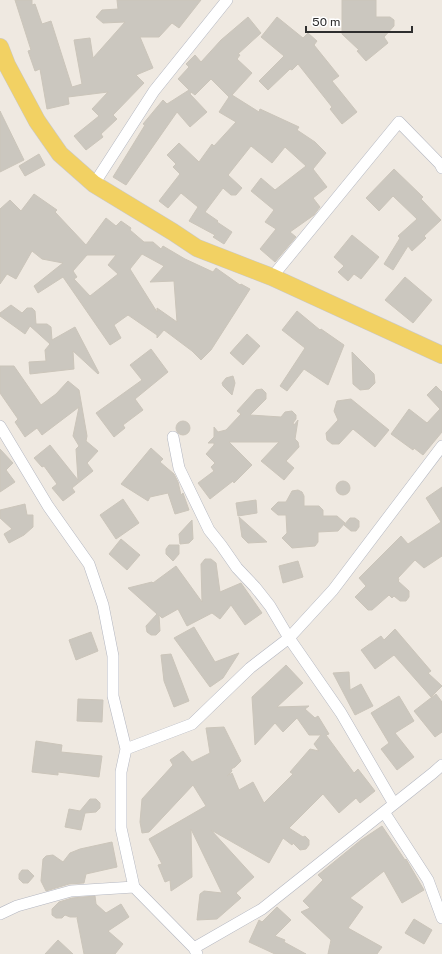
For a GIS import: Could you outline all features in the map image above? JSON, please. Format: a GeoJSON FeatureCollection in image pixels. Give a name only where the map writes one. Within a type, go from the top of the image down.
{"type":"FeatureCollection","features":[{"type":"Feature","properties":{"kind":"main road"},"geometry":{"type":"LineString","coordinates":[[0,47],[7,65],[36,121],[60,154],[94,184],[197,248],[272,277],[442,355]]}},
{"type":"Feature","properties":{"kind":"street"},"geometry":{"type":"LineString","coordinates":[[94,184],[154,91],[227,0]]}},
{"type":"Feature","properties":{"kind":"street"},"geometry":{"type":"LineString","coordinates":[[272,277],[399,122],[440,164],[442,168]]}},
{"type":"Feature","properties":{"kind":"street"},"geometry":{"type":"LineString","coordinates":[[0,426],[48,506],[88,564],[103,605],[113,656],[113,696],[126,749],[121,772],[122,828],[134,887],[195,951],[262,909],[433,773],[442,764]]}},
{"type":"Feature","properties":{"kind":"street"},"geometry":{"type":"LineString","coordinates":[[174,437],[179,468],[209,530],[237,568],[270,606],[289,638],[341,713],[394,804]]}},
{"type":"Feature","properties":{"kind":"street"},"geometry":{"type":"LineString","coordinates":[[126,749],[192,724],[250,668],[289,638],[333,590],[442,446]]}},
{"type":"Feature","properties":{"kind":"street"},"geometry":{"type":"LineString","coordinates":[[384,812],[428,880],[442,918]]}},
{"type":"Feature","properties":{"kind":"street"},"geometry":{"type":"LineString","coordinates":[[0,914],[18,906],[71,891],[134,887]]}},
{"type":"Feature","properties":{"kind":"building"},"geometry":{"type":"Polygon","coordinates":[[[15,0],[32,0],[32,5],[35,4],[42,24],[51,21],[72,87],[82,84],[74,40],[90,38],[93,58],[125,22],[103,23],[96,17],[102,10],[118,9],[117,0],[201,0],[179,28],[172,23],[159,37],[140,37],[153,68],[136,75],[144,83],[113,115],[117,119],[101,134],[103,137],[86,150],[74,136],[99,116],[92,109],[108,92],[68,97],[69,104],[47,109],[40,69],[35,71],[28,51],[31,50],[15,0]]]}},
{"type":"Feature","properties":{"kind":"building"},"geometry":{"type":"Polygon","coordinates":[[[342,0],[376,0],[376,17],[390,17],[394,20],[394,26],[384,37],[388,43],[366,61],[357,51],[359,50],[342,34],[342,0]]]}},
{"type":"Feature","properties":{"kind":"building"},"geometry":{"type":"Polygon","coordinates":[[[248,17],[261,33],[238,54],[240,55],[237,59],[252,73],[232,95],[259,112],[260,109],[299,127],[297,130],[315,142],[326,153],[313,169],[327,187],[313,198],[320,207],[314,215],[290,232],[296,237],[275,262],[260,249],[276,229],[265,222],[274,210],[251,191],[261,178],[275,190],[306,166],[285,147],[272,163],[251,146],[228,175],[242,188],[236,195],[231,195],[223,188],[205,212],[232,232],[224,244],[213,237],[215,235],[189,221],[198,207],[181,193],[168,208],[159,201],[180,174],[173,167],[176,164],[167,155],[179,143],[199,162],[212,144],[214,146],[236,122],[219,112],[229,97],[211,79],[195,95],[191,92],[190,94],[207,112],[190,127],[177,112],[126,185],[113,177],[145,125],[143,124],[163,100],[167,104],[189,90],[178,79],[189,67],[186,64],[195,55],[201,62],[221,40],[248,17]]]}},
{"type":"Feature","properties":{"kind":"building"},"geometry":{"type":"Polygon","coordinates":[[[277,17],[303,38],[308,33],[317,41],[314,45],[339,76],[332,81],[357,112],[342,124],[330,109],[332,107],[298,64],[292,70],[290,69],[268,90],[259,81],[284,56],[261,37],[277,17]]]}},
{"type":"Feature","properties":{"kind":"building"},"geometry":{"type":"Polygon","coordinates":[[[0,111],[24,160],[0,172],[0,111]]]}},
{"type":"Feature","properties":{"kind":"building"},"geometry":{"type":"Polygon","coordinates":[[[39,154],[45,165],[25,176],[19,166],[39,154]]]}},
{"type":"Feature","properties":{"kind":"building"},"geometry":{"type":"Polygon","coordinates":[[[394,169],[423,197],[421,199],[441,220],[424,236],[426,238],[412,251],[408,246],[393,270],[384,264],[400,238],[398,236],[417,219],[393,196],[379,211],[366,198],[394,169]]]}},
{"type":"Feature","properties":{"kind":"building"},"geometry":{"type":"Polygon","coordinates":[[[34,194],[57,210],[55,212],[86,245],[106,218],[116,226],[121,221],[131,228],[130,230],[144,242],[153,242],[161,249],[163,246],[185,259],[213,272],[216,268],[240,285],[241,284],[250,289],[211,350],[201,360],[192,351],[164,330],[157,338],[157,335],[128,315],[114,325],[121,338],[110,345],[63,277],[38,293],[34,286],[63,263],[42,259],[32,251],[16,279],[7,274],[0,284],[0,209],[10,200],[21,211],[34,194]],[[142,254],[130,269],[157,312],[157,308],[177,322],[174,281],[150,282],[164,266],[142,254]],[[87,255],[73,271],[77,277],[74,279],[90,296],[118,274],[108,265],[116,255],[87,255]]]}},
{"type":"Feature","properties":{"kind":"building"},"geometry":{"type":"Polygon","coordinates":[[[352,235],[379,257],[361,279],[354,274],[348,281],[338,272],[344,266],[334,257],[352,235]]]}},
{"type":"Feature","properties":{"kind":"building"},"geometry":{"type":"Polygon","coordinates":[[[405,277],[432,300],[413,323],[385,300],[405,277]]]}},
{"type":"Feature","properties":{"kind":"building"},"geometry":{"type":"Polygon","coordinates":[[[11,305],[22,313],[27,308],[32,308],[35,311],[36,324],[47,324],[51,327],[52,340],[75,327],[99,373],[98,374],[73,351],[74,369],[30,374],[29,362],[46,361],[45,350],[50,344],[30,326],[25,334],[0,316],[0,313],[11,305]]]}},
{"type":"Feature","properties":{"kind":"building"},"geometry":{"type":"Polygon","coordinates":[[[297,311],[320,330],[321,329],[344,345],[328,385],[304,369],[287,391],[280,386],[305,348],[282,330],[297,311]]]}},
{"type":"Feature","properties":{"kind":"building"},"geometry":{"type":"Polygon","coordinates":[[[247,334],[260,346],[243,365],[230,353],[247,334]]]}},
{"type":"Feature","properties":{"kind":"building"},"geometry":{"type":"Polygon","coordinates":[[[151,349],[168,372],[135,399],[143,410],[123,425],[125,428],[114,437],[96,413],[142,380],[130,365],[151,349]]]}},
{"type":"Feature","properties":{"kind":"building"},"geometry":{"type":"Polygon","coordinates":[[[352,352],[374,374],[375,383],[369,389],[360,390],[353,384],[352,352]]]}},
{"type":"Feature","properties":{"kind":"building"},"geometry":{"type":"Polygon","coordinates":[[[0,366],[14,366],[41,405],[56,394],[68,381],[79,390],[87,436],[86,441],[98,451],[87,463],[93,471],[72,488],[75,492],[63,501],[52,488],[57,484],[44,466],[42,467],[34,458],[50,445],[78,480],[76,449],[79,446],[73,436],[79,407],[42,435],[37,428],[25,437],[15,422],[18,419],[0,393],[0,366]]]}},
{"type":"Feature","properties":{"kind":"building"},"geometry":{"type":"Polygon","coordinates":[[[233,376],[235,383],[232,395],[222,383],[226,378],[233,376]]]}},
{"type":"Feature","properties":{"kind":"building"},"geometry":{"type":"Polygon","coordinates":[[[436,386],[442,392],[442,432],[423,455],[414,448],[413,450],[391,434],[409,409],[427,423],[440,409],[427,395],[436,386]]]}},
{"type":"Feature","properties":{"kind":"building"},"geometry":{"type":"Polygon","coordinates":[[[262,389],[266,393],[266,399],[250,415],[281,417],[285,412],[292,411],[296,415],[296,419],[293,423],[294,425],[298,420],[295,439],[298,442],[299,447],[286,461],[294,468],[284,480],[261,461],[279,442],[229,442],[252,465],[234,483],[233,481],[210,499],[198,483],[214,471],[211,467],[215,463],[206,454],[214,445],[214,443],[208,443],[214,437],[214,427],[218,432],[226,430],[241,414],[237,411],[256,390],[262,389]]]}},
{"type":"Feature","properties":{"kind":"building"},"geometry":{"type":"Polygon","coordinates":[[[351,399],[389,430],[375,447],[353,429],[339,444],[332,444],[327,440],[326,433],[338,420],[334,411],[337,401],[351,399]]]}},
{"type":"Feature","properties":{"kind":"building"},"geometry":{"type":"Polygon","coordinates":[[[183,421],[188,423],[190,428],[188,433],[183,435],[178,433],[176,428],[178,423],[183,421]]]}},
{"type":"Feature","properties":{"kind":"building"},"geometry":{"type":"Polygon","coordinates":[[[151,448],[163,459],[160,462],[174,474],[178,482],[181,495],[183,493],[189,510],[175,514],[168,493],[150,497],[148,501],[121,484],[151,448]]]}},
{"type":"Feature","properties":{"kind":"building"},"geometry":{"type":"Polygon","coordinates":[[[0,449],[13,463],[6,470],[15,482],[0,492],[0,449]]]}},
{"type":"Feature","properties":{"kind":"building"},"geometry":{"type":"Polygon","coordinates":[[[343,481],[348,483],[350,488],[348,493],[343,495],[338,493],[336,488],[338,483],[343,481]]]}},
{"type":"Feature","properties":{"kind":"building"},"geometry":{"type":"Polygon","coordinates":[[[442,487],[442,556],[424,568],[415,560],[398,578],[398,581],[409,591],[409,597],[406,601],[400,601],[394,596],[392,598],[389,595],[372,610],[368,610],[355,597],[366,586],[359,578],[401,536],[408,544],[441,522],[426,498],[442,487]]]}},
{"type":"Feature","properties":{"kind":"building"},"geometry":{"type":"Polygon","coordinates":[[[298,490],[302,492],[304,496],[304,506],[319,506],[323,510],[323,516],[337,516],[345,523],[338,531],[318,532],[318,542],[315,546],[292,548],[282,538],[287,533],[286,515],[278,515],[271,509],[278,502],[286,502],[292,491],[298,490]]]}},
{"type":"Feature","properties":{"kind":"building"},"geometry":{"type":"Polygon","coordinates":[[[123,499],[139,523],[116,539],[100,515],[123,499]]]}},
{"type":"Feature","properties":{"kind":"building"},"geometry":{"type":"Polygon","coordinates":[[[256,500],[257,513],[238,516],[236,503],[256,500]]]}},
{"type":"Feature","properties":{"kind":"building"},"geometry":{"type":"Polygon","coordinates":[[[25,504],[27,515],[33,515],[33,527],[24,535],[9,543],[4,534],[12,529],[0,518],[0,510],[25,504]]]}},
{"type":"Feature","properties":{"kind":"building"},"geometry":{"type":"Polygon","coordinates":[[[239,517],[267,542],[248,543],[242,537],[239,517]]]}},
{"type":"Feature","properties":{"kind":"building"},"geometry":{"type":"Polygon","coordinates":[[[350,518],[355,518],[359,521],[359,527],[356,531],[351,531],[344,525],[350,518]]]}},
{"type":"Feature","properties":{"kind":"building"},"geometry":{"type":"Polygon","coordinates":[[[192,520],[193,539],[189,543],[180,544],[179,534],[192,520]]]}},
{"type":"Feature","properties":{"kind":"building"},"geometry":{"type":"Polygon","coordinates":[[[121,539],[140,555],[127,570],[109,554],[121,539]]]}},
{"type":"Feature","properties":{"kind":"building"},"geometry":{"type":"Polygon","coordinates":[[[169,545],[179,545],[179,554],[173,561],[166,554],[166,549],[169,545]]]}},
{"type":"Feature","properties":{"kind":"building"},"geometry":{"type":"Polygon","coordinates":[[[205,559],[211,559],[216,563],[220,592],[241,583],[262,613],[245,625],[231,605],[220,619],[212,613],[187,626],[178,609],[162,618],[159,615],[160,631],[156,635],[151,635],[147,632],[146,626],[157,614],[128,588],[153,583],[176,566],[202,602],[201,564],[205,559]]]}},
{"type":"Feature","properties":{"kind":"building"},"geometry":{"type":"Polygon","coordinates":[[[298,561],[303,577],[283,583],[279,566],[298,561]]]}},
{"type":"Feature","properties":{"kind":"building"},"geometry":{"type":"Polygon","coordinates":[[[194,627],[215,662],[239,653],[223,678],[210,687],[174,638],[194,627]]]}},
{"type":"Feature","properties":{"kind":"building"},"geometry":{"type":"Polygon","coordinates":[[[395,629],[431,671],[428,673],[442,686],[431,697],[394,655],[375,669],[361,650],[381,636],[384,640],[395,629]]]}},
{"type":"Feature","properties":{"kind":"building"},"geometry":{"type":"Polygon","coordinates":[[[91,632],[98,651],[76,660],[69,640],[91,632]]]}},
{"type":"Feature","properties":{"kind":"building"},"geometry":{"type":"Polygon","coordinates":[[[171,654],[189,701],[174,707],[164,681],[161,655],[171,654]]]}},
{"type":"Feature","properties":{"kind":"building"},"geometry":{"type":"Polygon","coordinates":[[[286,665],[303,683],[277,707],[309,706],[305,709],[315,718],[318,716],[329,734],[326,735],[354,773],[358,769],[375,791],[360,803],[356,798],[339,813],[323,794],[289,828],[303,837],[305,836],[309,840],[309,845],[306,849],[300,850],[293,843],[292,845],[283,838],[269,863],[211,830],[254,877],[236,893],[241,898],[217,919],[197,920],[200,894],[204,891],[222,893],[191,829],[192,877],[171,891],[170,880],[165,882],[158,865],[162,864],[149,839],[206,806],[193,785],[149,832],[142,833],[140,822],[142,799],[173,765],[170,760],[183,751],[192,762],[210,753],[206,728],[224,727],[241,761],[231,769],[232,771],[227,776],[232,773],[239,790],[253,782],[264,803],[293,774],[290,772],[310,749],[319,751],[314,744],[321,735],[309,735],[297,718],[283,732],[275,723],[255,745],[252,697],[286,665]]]}},
{"type":"Feature","properties":{"kind":"building"},"geometry":{"type":"Polygon","coordinates":[[[349,672],[350,690],[361,684],[373,706],[355,715],[333,673],[349,672]]]}},
{"type":"Feature","properties":{"kind":"building"},"geometry":{"type":"Polygon","coordinates":[[[436,694],[442,702],[442,732],[435,737],[414,711],[436,694]]]}},
{"type":"Feature","properties":{"kind":"building"},"geometry":{"type":"Polygon","coordinates":[[[399,696],[414,721],[395,733],[414,757],[397,770],[381,749],[389,743],[371,713],[399,696]]]}},
{"type":"Feature","properties":{"kind":"building"},"geometry":{"type":"Polygon","coordinates":[[[78,699],[103,700],[102,722],[77,721],[78,699]]]}},
{"type":"Feature","properties":{"kind":"building"},"geometry":{"type":"Polygon","coordinates":[[[36,741],[62,745],[61,752],[102,756],[99,777],[58,772],[58,775],[32,772],[36,741]]]}},
{"type":"Feature","properties":{"kind":"building"},"geometry":{"type":"Polygon","coordinates":[[[90,799],[96,799],[100,803],[100,808],[96,812],[85,813],[81,830],[65,827],[69,809],[80,811],[90,799]]]}},
{"type":"Feature","properties":{"kind":"building"},"geometry":{"type":"Polygon","coordinates":[[[382,826],[405,860],[406,859],[424,890],[402,903],[384,871],[350,898],[363,907],[348,928],[382,947],[377,954],[328,954],[331,940],[301,912],[310,908],[303,901],[323,880],[318,875],[361,840],[382,826]]]}},
{"type":"Feature","properties":{"kind":"building"},"geometry":{"type":"Polygon","coordinates":[[[112,842],[117,867],[86,874],[84,883],[69,884],[46,891],[41,881],[43,859],[46,856],[53,855],[63,862],[70,853],[80,849],[112,842]]]}},
{"type":"Feature","properties":{"kind":"building"},"geometry":{"type":"Polygon","coordinates":[[[22,870],[28,870],[34,876],[28,883],[23,883],[19,879],[19,874],[22,870]]]}},
{"type":"Feature","properties":{"kind":"building"},"geometry":{"type":"Polygon","coordinates":[[[95,896],[96,904],[106,913],[121,904],[129,917],[108,931],[123,944],[115,954],[84,954],[78,917],[70,917],[65,915],[62,918],[56,918],[52,915],[52,909],[59,902],[72,898],[95,896]]]}},
{"type":"Feature","properties":{"kind":"building"},"geometry":{"type":"Polygon","coordinates":[[[277,907],[291,920],[275,936],[285,940],[284,942],[306,954],[275,954],[249,942],[259,920],[262,922],[277,907]]]}},
{"type":"Feature","properties":{"kind":"building"},"geometry":{"type":"Polygon","coordinates":[[[414,919],[432,930],[424,944],[405,933],[414,919]]]}},
{"type":"Feature","properties":{"kind":"building"},"geometry":{"type":"Polygon","coordinates":[[[58,940],[73,954],[45,954],[58,940]]]}}]}
